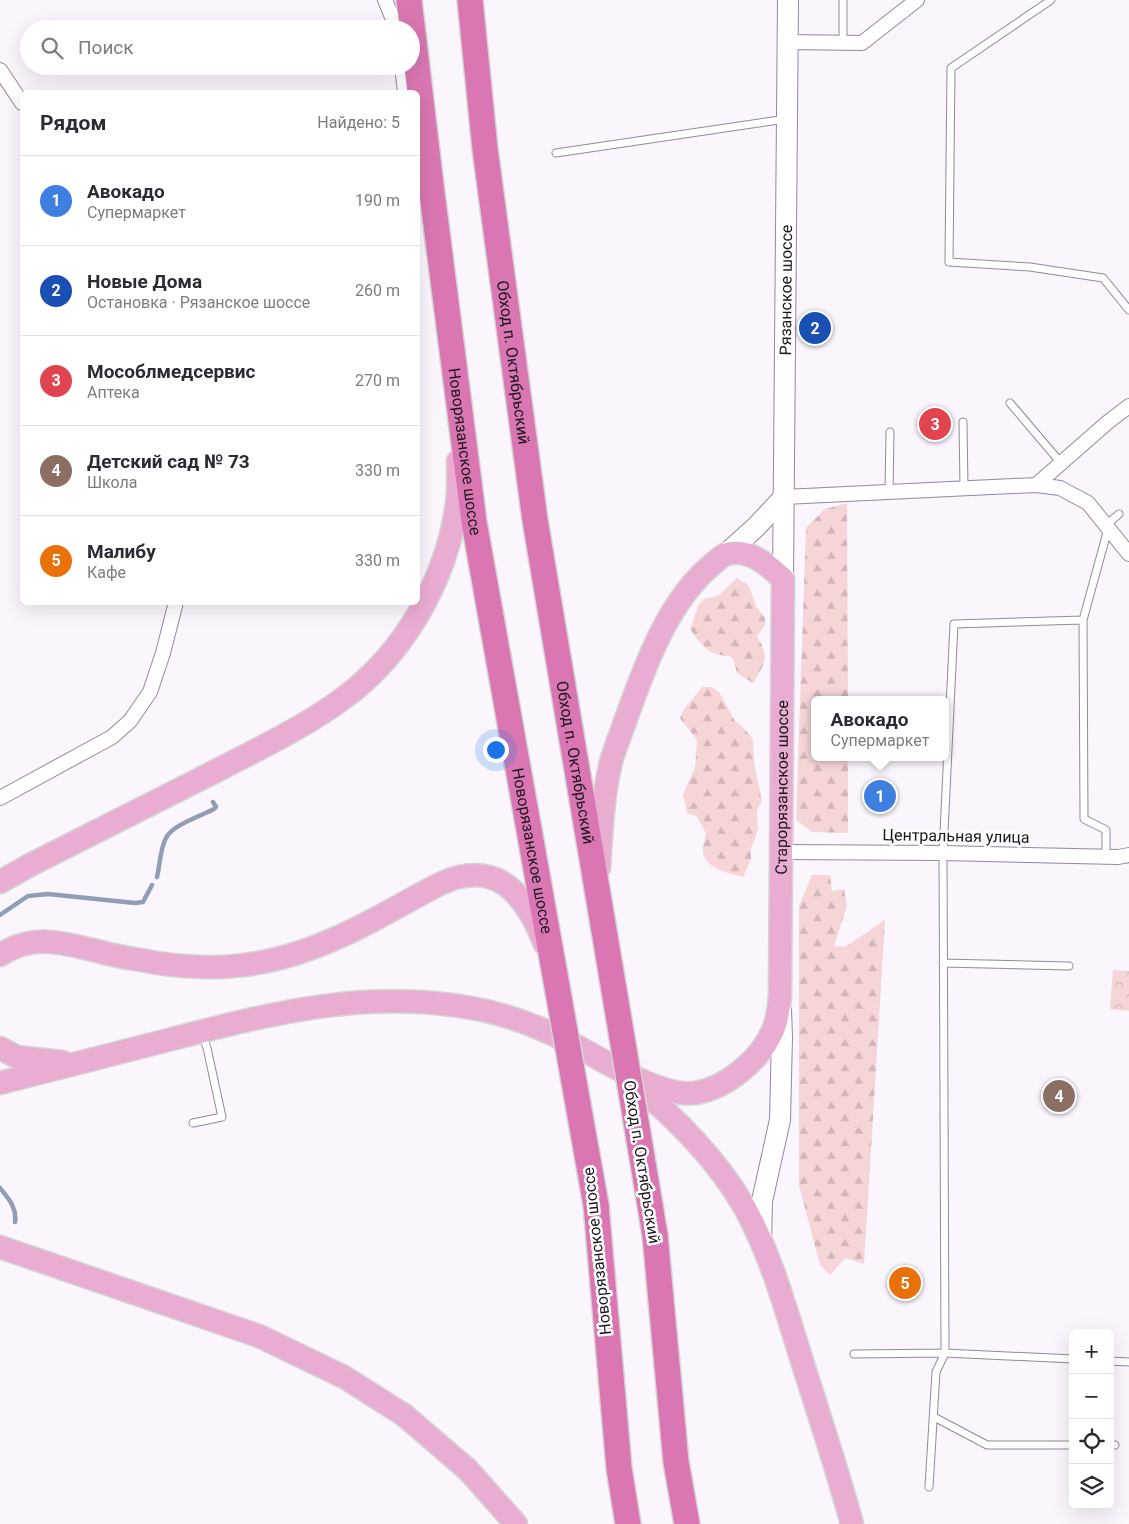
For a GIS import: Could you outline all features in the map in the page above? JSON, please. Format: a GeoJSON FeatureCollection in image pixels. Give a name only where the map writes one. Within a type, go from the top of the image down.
{"type":"FeatureCollection","features":[{"type":"Feature","properties":{"kind":"highway","name":"Обход п. Октябрьский"},"geometry":{"type":"LineString","coordinates":[[470,0],[485,148],[535,520],[655,1235],[676,1462],[686,1524]]}},
{"type":"Feature","properties":{"kind":"highway","name":"Новорязанское шоссе"},"geometry":{"type":"LineString","coordinates":[[398,5],[401,20]]}},
{"type":"Feature","properties":{"kind":"highway","name":"Новорязанское шоссе"},"geometry":{"type":"LineString","coordinates":[[411,75],[414,90]]}},
{"type":"Feature","properties":{"kind":"highway","name":"Новорязанское шоссе"},"geometry":{"type":"LineString","coordinates":[[420,125],[431,185],[474,522],[596,1205],[618,1468],[628,1524]]}},
{"type":"Feature","properties":{"kind":"main road","name":"Рязанское шоссе"},"geometry":{"type":"LineString","coordinates":[[783,579],[788,0]]}},
{"type":"Feature","properties":{"kind":"main road"},"geometry":{"type":"LineString","coordinates":[[0,882],[278,739],[341,700],[373,672],[398,644],[418,614],[437,576],[449,540],[457,502],[460,418]]}},
{"type":"Feature","properties":{"kind":"main road"},"geometry":{"type":"LineString","coordinates":[[598,896],[602,826],[611,763],[642,676],[660,635],[685,593],[706,569],[756,528],[784,497]]}},
{"type":"Feature","properties":{"kind":"main road"},"geometry":{"type":"LineString","coordinates":[[726,554],[749,555],[760,560],[783,579]]}},
{"type":"Feature","properties":{"kind":"main road","name":"Старорязанское шоссе"},"geometry":{"type":"LineString","coordinates":[[604,1061],[652,1085],[668,1090],[683,1093],[705,1091],[727,1080],[758,1055],[767,1043],[774,1028],[780,996],[783,579]]}},
{"type":"Feature","properties":{"kind":"main road"},"geometry":{"type":"LineString","coordinates":[[0,955],[11,947],[43,941],[64,943],[114,955],[160,963],[209,967],[244,965],[283,958],[308,950],[342,935],[437,886],[455,878],[472,875],[490,877],[508,886],[524,902],[540,932],[552,964]]}},
{"type":"Feature","properties":{"kind":"main road"},"geometry":{"type":"LineString","coordinates":[[761,1243],[762,1201],[780,1120],[782,1037],[780,996]]}},
{"type":"Feature","properties":{"kind":"main road"},"geometry":{"type":"LineString","coordinates":[[0,1083],[276,1013],[339,1003],[387,1000],[429,1002],[472,1008],[516,1019],[560,1037],[604,1061],[658,1103],[708,1155],[725,1177],[745,1209],[783,1298],[852,1524]]}},
{"type":"Feature","properties":{"kind":"main road"},"geometry":{"type":"LineString","coordinates":[[0,1048],[17,1057],[80,1062]]}},
{"type":"Feature","properties":{"kind":"main road"},"geometry":{"type":"LineString","coordinates":[[0,1247],[259,1336],[344,1377],[404,1415],[468,1470],[516,1524]]}},
{"type":"Feature","properties":{"kind":"street"},"geometry":{"type":"LineString","coordinates":[[385,0],[398,5],[397,20]]}},
{"type":"Feature","properties":{"kind":"street"},"geometry":{"type":"LineString","coordinates":[[787,42],[862,43],[917,0]]}},
{"type":"Feature","properties":{"kind":"street"},"geometry":{"type":"LineString","coordinates":[[0,70],[20,100]]}},
{"type":"Feature","properties":{"kind":"street"},"geometry":{"type":"LineString","coordinates":[[403,75],[405,90]]}},
{"type":"Feature","properties":{"kind":"street"},"geometry":{"type":"LineString","coordinates":[[420,149],[431,185]]}},
{"type":"Feature","properties":{"kind":"street"},"geometry":{"type":"LineString","coordinates":[[1036,485],[1129,406]]}},
{"type":"Feature","properties":{"kind":"street"},"geometry":{"type":"LineString","coordinates":[[784,497],[1036,485],[1060,488],[1088,503],[1129,554]]}},
{"type":"Feature","properties":{"kind":"street"},"geometry":{"type":"LineString","coordinates":[[0,798],[112,737],[130,721],[150,692],[163,653],[175,605]]}},
{"type":"Feature","properties":{"kind":"street","name":"Центральная улица"},"geometry":{"type":"LineString","coordinates":[[781,852],[1106,857],[1129,855]]}},
{"type":"Feature","properties":{"kind":"lane"},"geometry":{"type":"LineString","coordinates":[[843,0],[843,42]]}},
{"type":"Feature","properties":{"kind":"lane"},"geometry":{"type":"LineString","coordinates":[[1051,0],[951,68],[950,262],[1030,267],[1103,278],[1129,310]]}},
{"type":"Feature","properties":{"kind":"lane"},"geometry":{"type":"LineString","coordinates":[[556,153],[787,119]]}},
{"type":"Feature","properties":{"kind":"lane"},"geometry":{"type":"LineString","coordinates":[[1010,403],[1061,463]]}},
{"type":"Feature","properties":{"kind":"lane"},"geometry":{"type":"LineString","coordinates":[[963,422],[964,488]]}},
{"type":"Feature","properties":{"kind":"lane"},"geometry":{"type":"LineString","coordinates":[[889,492],[890,432]]}},
{"type":"Feature","properties":{"kind":"lane"},"geometry":{"type":"LineString","coordinates":[[1106,857],[1106,830],[1084,819],[1083,620],[1107,527],[1119,514]]}},
{"type":"Feature","properties":{"kind":"lane"},"geometry":{"type":"LineString","coordinates":[[949,728],[954,624],[1083,620]]}},
{"type":"Feature","properties":{"kind":"lane"},"geometry":{"type":"LineString","coordinates":[[929,1487],[936,1372],[945,1353],[943,853],[947,761]]}},
{"type":"Feature","properties":{"kind":"lane"},"geometry":{"type":"LineString","coordinates":[[943,963],[1069,966]]}},
{"type":"Feature","properties":{"kind":"lane"},"geometry":{"type":"LineString","coordinates":[[193,1123],[222,1117],[207,1048],[201,1031]]}},
{"type":"Feature","properties":{"kind":"lane"},"geometry":{"type":"LineString","coordinates":[[854,1354],[945,1353],[1069,1359]]}},
{"type":"Feature","properties":{"kind":"lane"},"geometry":{"type":"LineString","coordinates":[[1114,1361],[1129,1362]]}},
{"type":"Feature","properties":{"kind":"lane"},"geometry":{"type":"LineString","coordinates":[[934,1417],[987,1446],[1069,1445]]}},
{"type":"Feature","properties":{"kind":"green space"},"geometry":{"type":"Polygon","coordinates":[[[847,503],[848,696],[811,696],[811,761],[848,761],[848,833],[812,832],[796,820],[806,528],[825,509],[847,503]]]}},
{"type":"Feature","properties":{"kind":"green space"},"geometry":{"type":"Polygon","coordinates":[[[737,578],[749,586],[756,606],[765,618],[765,625],[757,636],[765,655],[761,670],[753,683],[737,673],[731,657],[708,650],[690,629],[699,604],[704,599],[718,596],[737,578]]]}},
{"type":"Feature","properties":{"kind":"green space"},"geometry":{"type":"Polygon","coordinates":[[[702,687],[711,687],[719,692],[735,721],[753,739],[754,762],[762,801],[757,810],[758,830],[751,849],[751,859],[743,877],[725,872],[713,867],[709,863],[703,853],[706,833],[696,816],[687,813],[683,794],[695,768],[697,740],[680,718],[684,709],[702,687]]]}},
{"type":"Feature","properties":{"kind":"green space"},"geometry":{"type":"Polygon","coordinates":[[[812,875],[830,875],[832,891],[844,889],[847,906],[834,946],[845,947],[885,920],[864,1264],[845,1258],[830,1275],[820,1265],[799,1185],[799,906],[812,875]]]}},
{"type":"Feature","properties":{"kind":"green space"},"geometry":{"type":"Polygon","coordinates":[[[1113,970],[1129,971],[1129,1011],[1110,1009],[1113,970]]]}},
{"type":"Feature","properties":{"kind":"waterway"},"geometry":{"type":"LineString","coordinates":[[157,877],[162,847],[169,833],[180,825],[214,809],[216,807],[213,802]]}},
{"type":"Feature","properties":{"kind":"waterway"},"geometry":{"type":"LineString","coordinates":[[0,915],[28,896],[48,894],[135,903],[143,902],[152,885]]}},
{"type":"Feature","properties":{"kind":"waterway"},"geometry":{"type":"LineString","coordinates":[[0,1188],[14,1208],[15,1222]]}},
{"type":"Feature","properties":{"kind":"place","name":"Новые Дома"},"geometry":{"type":"Point","coordinates":[815,328]}},
{"type":"Feature","properties":{"kind":"place","name":"Мособлмедсервис"},"geometry":{"type":"Point","coordinates":[935,424]}},
{"type":"Feature","properties":{"kind":"place","name":"Авокадо"},"geometry":{"type":"Point","coordinates":[880,796]}},
{"type":"Feature","properties":{"kind":"place","name":"Детский сад № 73"},"geometry":{"type":"Point","coordinates":[1059,1096]}},
{"type":"Feature","properties":{"kind":"place","name":"Малибу"},"geometry":{"type":"Point","coordinates":[905,1283]}}]}
